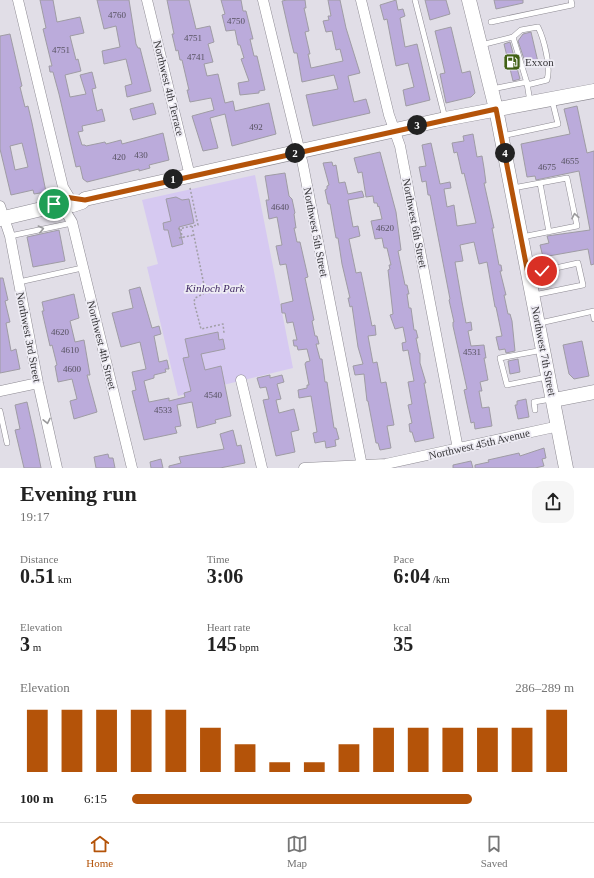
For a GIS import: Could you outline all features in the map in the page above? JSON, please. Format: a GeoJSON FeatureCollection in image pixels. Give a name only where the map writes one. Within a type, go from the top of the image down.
{"type":"FeatureCollection","features":[{"type":"Feature","properties":{"kind":"street","name":"Northwest 4th Street"},"geometry":{"type":"LineString","coordinates":[[18,0],[67,202],[74,212],[72,222],[82,268],[132,468]]}},
{"type":"Feature","properties":{"kind":"street","name":"Northwest 4th Terrace"},"geometry":{"type":"LineString","coordinates":[[147,0],[190,182]]}},
{"type":"Feature","properties":{"kind":"street","name":"Northwest 5th Street"},"geometry":{"type":"LineString","coordinates":[[263,0],[300,152],[362,466]]}},
{"type":"Feature","properties":{"kind":"street","name":"Northwest 6th Street"},"geometry":{"type":"LineString","coordinates":[[361,0],[394,130],[402,154],[458,449]]}},
{"type":"Feature","properties":{"kind":"street","name":"Northwest 7th Street"},"geometry":{"type":"LineString","coordinates":[[469,0],[496,109],[554,399],[566,468]]}},
{"type":"Feature","properties":{"kind":"street"},"geometry":{"type":"LineString","coordinates":[[1,214],[190,182],[300,152],[394,130],[594,91]]}},
{"type":"Feature","properties":{"kind":"street","name":"Northwest 3rd Street"},"geometry":{"type":"LineString","coordinates":[[1,214],[10,236],[38,383],[57,468]]}},
{"type":"Feature","properties":{"kind":"street"},"geometry":{"type":"LineString","coordinates":[[241,380],[262,468]]}},
{"type":"Feature","properties":{"kind":"street"},"geometry":{"type":"LineString","coordinates":[[0,391],[38,383]]}},
{"type":"Feature","properties":{"kind":"street"},"geometry":{"type":"LineString","coordinates":[[554,399],[594,392]]}},
{"type":"Feature","properties":{"kind":"street","name":"Northwest 45th Avenue"},"geometry":{"type":"LineString","coordinates":[[304,468],[386,464],[558,426]]}},
{"type":"Feature","properties":{"kind":"lane"},"geometry":{"type":"LineString","coordinates":[[415,0],[445,119]]}},
{"type":"Feature","properties":{"kind":"lane"},"geometry":{"type":"LineString","coordinates":[[491,22],[572,5],[571,0]]}},
{"type":"Feature","properties":{"kind":"lane"},"geometry":{"type":"LineString","coordinates":[[480,45],[512,37],[521,30],[538,27],[542,35],[549,74],[547,80],[491,90]]}},
{"type":"Feature","properties":{"kind":"lane"},"geometry":{"type":"LineString","coordinates":[[512,37],[516,44],[527,84],[530,103]]}},
{"type":"Feature","properties":{"kind":"lane"},"geometry":{"type":"LineString","coordinates":[[501,136],[558,124],[552,99]]}},
{"type":"Feature","properties":{"kind":"lane"},"geometry":{"type":"LineString","coordinates":[[512,188],[567,178],[577,226],[521,238]]}},
{"type":"Feature","properties":{"kind":"lane"},"geometry":{"type":"LineString","coordinates":[[540,183],[549,232]]}},
{"type":"Feature","properties":{"kind":"lane"},"geometry":{"type":"LineString","coordinates":[[10,236],[72,222]]}},
{"type":"Feature","properties":{"kind":"lane"},"geometry":{"type":"LineString","coordinates":[[528,274],[578,263],[583,285],[533,295]]}},
{"type":"Feature","properties":{"kind":"lane"},"geometry":{"type":"LineString","coordinates":[[19,282],[82,268]]}},
{"type":"Feature","properties":{"kind":"lane"},"geometry":{"type":"LineString","coordinates":[[539,324],[593,312],[594,319]]}},
{"type":"Feature","properties":{"kind":"lane"},"geometry":{"type":"LineString","coordinates":[[544,350],[500,358],[507,385],[549,376]]}},
{"type":"Feature","properties":{"kind":"lane"},"geometry":{"type":"LineString","coordinates":[[536,410],[534,402],[554,399]]}},
{"type":"Feature","properties":{"kind":"lane"},"geometry":{"type":"LineString","coordinates":[[0,411],[7,443]]}},
{"type":"Feature","properties":{"kind":"path"},"geometry":{"type":"LineString","coordinates":[[182,238],[180,229],[198,225],[190,182]]}},
{"type":"Feature","properties":{"kind":"path"},"geometry":{"type":"LineString","coordinates":[[192,226],[205,290],[203,294],[194,300],[201,329],[223,324],[224,332]]}},
{"type":"Feature","properties":{"kind":"path"},"geometry":{"type":"LineString","coordinates":[[179,238],[194,235]]}},
{"type":"Feature","properties":{"kind":"green space","name":"Kinloch Park"},"geometry":{"type":"Polygon","coordinates":[[[255,175],[293,368],[178,396],[147,267],[158,264],[142,200],[255,175]]]}},
{"type":"Feature","properties":{"kind":"building"},"geometry":{"type":"Polygon","coordinates":[[[40,0],[53,0],[57,22],[80,17],[84,33],[70,36],[76,60],[78,59],[81,71],[65,75],[70,97],[86,94],[80,75],[92,72],[96,88],[92,89],[97,111],[102,109],[105,121],[82,126],[83,131],[78,132],[82,145],[86,146],[105,142],[106,144],[121,140],[122,144],[163,133],[169,160],[149,165],[150,168],[139,171],[139,169],[87,182],[83,179],[80,166],[76,167],[53,72],[50,72],[49,66],[52,66],[43,29],[46,28],[40,0]]]}},
{"type":"Feature","properties":{"kind":"building"},"geometry":{"type":"Polygon","coordinates":[[[97,0],[129,0],[136,44],[138,48],[140,48],[151,91],[127,97],[125,86],[132,84],[126,59],[104,64],[102,51],[120,47],[116,26],[104,29],[97,0]]]}},
{"type":"Feature","properties":{"kind":"building"},"geometry":{"type":"Polygon","coordinates":[[[167,0],[189,0],[196,29],[210,26],[214,42],[208,44],[213,62],[204,64],[207,76],[218,74],[225,103],[233,101],[235,111],[269,103],[276,134],[232,146],[225,114],[210,118],[218,148],[203,151],[192,116],[214,110],[211,98],[190,102],[187,90],[189,90],[182,60],[180,60],[178,50],[176,51],[172,34],[174,34],[167,0]]]}},
{"type":"Feature","properties":{"kind":"building"},"geometry":{"type":"Polygon","coordinates":[[[221,0],[241,0],[243,11],[246,11],[253,39],[250,39],[254,56],[257,56],[265,90],[259,91],[259,93],[240,95],[238,83],[249,81],[241,59],[244,58],[240,45],[238,45],[235,30],[226,31],[222,15],[225,14],[221,0]]]}},
{"type":"Feature","properties":{"kind":"building"},"geometry":{"type":"Polygon","coordinates":[[[305,0],[306,8],[304,8],[309,31],[305,32],[310,54],[308,54],[311,68],[343,61],[340,49],[336,50],[332,31],[326,32],[323,21],[329,20],[328,16],[331,16],[328,0],[340,0],[346,28],[360,73],[348,76],[354,102],[366,99],[370,113],[313,126],[306,95],[338,89],[334,75],[302,82],[297,53],[294,53],[282,1],[305,0]]]}},
{"type":"Feature","properties":{"kind":"building"},"geometry":{"type":"Polygon","coordinates":[[[396,0],[398,10],[403,9],[405,16],[400,18],[405,47],[417,44],[430,100],[406,106],[403,90],[414,87],[408,63],[396,66],[387,19],[384,20],[380,5],[396,0]]]}},
{"type":"Feature","properties":{"kind":"building"},"geometry":{"type":"Polygon","coordinates":[[[425,0],[446,0],[450,14],[430,20],[425,0]]]}},
{"type":"Feature","properties":{"kind":"building"},"geometry":{"type":"Polygon","coordinates":[[[494,0],[523,0],[523,3],[496,9],[494,0]]]}},
{"type":"Feature","properties":{"kind":"building"},"geometry":{"type":"Polygon","coordinates":[[[451,27],[462,73],[470,71],[475,93],[471,97],[446,103],[440,74],[445,73],[435,31],[451,27]]]}},
{"type":"Feature","properties":{"kind":"building"},"geometry":{"type":"Polygon","coordinates":[[[531,32],[538,62],[526,65],[518,41],[523,34],[531,32]]]}},
{"type":"Feature","properties":{"kind":"building"},"geometry":{"type":"Polygon","coordinates":[[[10,34],[22,86],[20,87],[25,107],[28,106],[46,192],[34,194],[33,190],[11,195],[0,149],[0,36],[10,34]],[[22,143],[10,146],[15,170],[28,167],[22,143]]]}},
{"type":"Feature","properties":{"kind":"building","name":"Exxon"},"geometry":{"type":"Polygon","coordinates":[[[510,42],[520,79],[513,81],[504,44],[510,42]]]}},
{"type":"Feature","properties":{"kind":"building"},"geometry":{"type":"Polygon","coordinates":[[[153,103],[156,114],[133,120],[130,109],[153,103]]]}},
{"type":"Feature","properties":{"kind":"building"},"geometry":{"type":"Polygon","coordinates":[[[577,106],[587,153],[594,151],[594,264],[591,265],[588,249],[543,257],[540,245],[549,243],[547,236],[590,230],[579,171],[536,180],[535,176],[527,177],[521,144],[570,134],[564,109],[577,106]]]}},
{"type":"Feature","properties":{"kind":"building"},"geometry":{"type":"Polygon","coordinates":[[[473,134],[477,157],[482,156],[486,183],[484,183],[494,228],[492,228],[499,265],[501,265],[502,271],[500,271],[506,295],[504,295],[508,314],[510,314],[512,321],[515,351],[506,353],[505,349],[499,350],[496,337],[502,336],[487,262],[479,264],[474,242],[460,245],[463,261],[455,262],[462,302],[466,323],[471,322],[472,330],[468,331],[471,346],[484,345],[486,358],[484,358],[488,380],[480,382],[482,391],[479,391],[482,408],[489,407],[492,426],[475,429],[474,422],[471,423],[464,390],[467,389],[453,326],[454,322],[450,299],[430,195],[428,195],[426,181],[422,182],[419,167],[426,166],[422,145],[431,143],[440,184],[450,182],[451,188],[444,189],[447,207],[454,205],[457,226],[476,223],[464,173],[462,174],[457,152],[454,153],[452,143],[464,141],[463,136],[473,134]]]}},
{"type":"Feature","properties":{"kind":"building"},"geometry":{"type":"Polygon","coordinates":[[[380,152],[396,212],[401,250],[398,251],[405,285],[407,285],[409,294],[407,294],[409,308],[411,308],[414,330],[416,330],[418,338],[416,338],[420,353],[420,363],[426,383],[424,383],[434,438],[415,442],[412,432],[410,432],[409,424],[412,423],[408,405],[412,404],[408,382],[414,381],[408,350],[403,351],[402,343],[406,342],[403,327],[395,329],[390,315],[393,314],[388,270],[390,269],[389,265],[391,265],[387,248],[384,248],[382,238],[375,239],[371,221],[382,219],[379,206],[378,207],[377,203],[374,203],[373,196],[366,197],[362,172],[358,173],[354,158],[380,152]]]}},
{"type":"Feature","properties":{"kind":"building"},"geometry":{"type":"Polygon","coordinates":[[[332,162],[333,166],[336,165],[339,183],[345,182],[348,194],[362,191],[364,197],[348,200],[353,227],[358,226],[360,236],[349,239],[356,273],[361,272],[372,326],[375,325],[376,335],[368,336],[373,363],[377,362],[381,383],[386,382],[394,425],[387,426],[391,448],[380,450],[378,443],[376,443],[367,401],[364,374],[355,375],[353,366],[363,364],[358,347],[352,306],[350,307],[348,298],[350,298],[338,238],[336,238],[330,204],[328,204],[325,190],[329,185],[323,163],[332,162]]]}},
{"type":"Feature","properties":{"kind":"building"},"geometry":{"type":"Polygon","coordinates":[[[285,173],[289,196],[292,199],[295,213],[296,228],[294,228],[297,242],[300,242],[308,277],[305,278],[314,320],[312,321],[315,336],[317,336],[319,344],[316,344],[320,359],[322,359],[334,428],[336,428],[339,439],[335,440],[336,446],[326,448],[325,441],[315,443],[313,433],[317,432],[311,396],[299,398],[298,390],[307,388],[307,385],[309,385],[305,364],[306,362],[310,361],[307,349],[298,350],[297,346],[294,346],[293,340],[297,340],[293,322],[287,323],[285,313],[282,313],[281,304],[293,301],[286,264],[280,265],[276,246],[282,245],[277,217],[269,219],[266,200],[269,200],[265,176],[285,173]]]}},
{"type":"Feature","properties":{"kind":"building"},"geometry":{"type":"Polygon","coordinates":[[[176,197],[182,200],[189,199],[194,223],[179,227],[183,244],[172,247],[168,230],[164,230],[163,223],[171,221],[166,199],[176,197]]]}},
{"type":"Feature","properties":{"kind":"building"},"geometry":{"type":"Polygon","coordinates":[[[59,230],[65,261],[33,267],[27,237],[59,230]]]}},
{"type":"Feature","properties":{"kind":"building"},"geometry":{"type":"Polygon","coordinates":[[[0,278],[3,278],[8,300],[5,301],[10,322],[6,323],[11,351],[16,349],[20,369],[0,373],[0,278]]]}},
{"type":"Feature","properties":{"kind":"building"},"geometry":{"type":"Polygon","coordinates":[[[140,287],[152,328],[159,326],[161,334],[154,336],[159,362],[167,360],[169,369],[165,369],[166,372],[154,375],[154,378],[144,381],[149,402],[169,398],[169,401],[185,397],[184,393],[191,391],[183,358],[189,357],[185,339],[218,332],[219,340],[223,339],[225,349],[201,354],[205,370],[221,366],[231,416],[215,420],[216,423],[197,428],[192,402],[177,405],[181,426],[175,427],[177,433],[144,440],[132,391],[136,390],[132,372],[146,369],[140,342],[121,347],[112,313],[133,308],[129,290],[140,287]]]}},
{"type":"Feature","properties":{"kind":"building"},"geometry":{"type":"Polygon","coordinates":[[[74,294],[79,318],[70,321],[75,342],[84,340],[90,375],[87,375],[97,412],[74,419],[70,401],[77,399],[72,379],[58,382],[55,366],[57,365],[52,345],[50,346],[42,311],[44,311],[42,302],[74,294]]]}},
{"type":"Feature","properties":{"kind":"building"},"geometry":{"type":"Polygon","coordinates":[[[582,341],[589,376],[574,379],[569,374],[563,345],[582,341]]]}},
{"type":"Feature","properties":{"kind":"building"},"geometry":{"type":"Polygon","coordinates":[[[518,359],[520,372],[510,374],[508,361],[518,359]]]}},
{"type":"Feature","properties":{"kind":"building"},"geometry":{"type":"Polygon","coordinates":[[[270,375],[270,378],[282,375],[284,382],[277,384],[281,399],[276,400],[279,413],[294,409],[299,430],[291,432],[295,452],[276,456],[263,400],[269,399],[266,387],[260,388],[257,378],[270,375]]]}},
{"type":"Feature","properties":{"kind":"building"},"geometry":{"type":"Polygon","coordinates":[[[526,399],[529,417],[518,419],[515,405],[517,405],[517,401],[526,399]]]}},
{"type":"Feature","properties":{"kind":"building"},"geometry":{"type":"Polygon","coordinates":[[[27,402],[41,468],[24,468],[15,430],[20,429],[15,405],[27,402]]]}},
{"type":"Feature","properties":{"kind":"building"},"geometry":{"type":"Polygon","coordinates":[[[233,430],[237,446],[241,445],[245,463],[220,468],[169,468],[169,466],[181,463],[179,457],[224,449],[220,434],[233,430]]]}},
{"type":"Feature","properties":{"kind":"building"},"geometry":{"type":"Polygon","coordinates":[[[544,448],[546,458],[542,459],[544,466],[535,468],[475,468],[475,465],[489,462],[488,460],[519,453],[520,456],[544,448]]]}},
{"type":"Feature","properties":{"kind":"building"},"geometry":{"type":"Polygon","coordinates":[[[108,454],[109,458],[113,458],[115,468],[96,468],[94,457],[108,454]]]}},
{"type":"Feature","properties":{"kind":"building"},"geometry":{"type":"Polygon","coordinates":[[[161,459],[163,468],[151,468],[150,462],[161,459]]]}},
{"type":"Feature","properties":{"kind":"building"},"geometry":{"type":"Polygon","coordinates":[[[471,461],[473,468],[453,468],[453,465],[471,461]]]}},
{"type":"Feature","properties":{"kind":"place","name":"Exxon"},"geometry":{"type":"Point","coordinates":[512,62]}},
{"type":"Feature","properties":{"kind":"route"},"geometry":{"type":"LineString","coordinates":[[54,204],[61,201],[65,197],[78,197],[85,200],[394,130],[496,109],[528,274],[542,271]]}}]}
